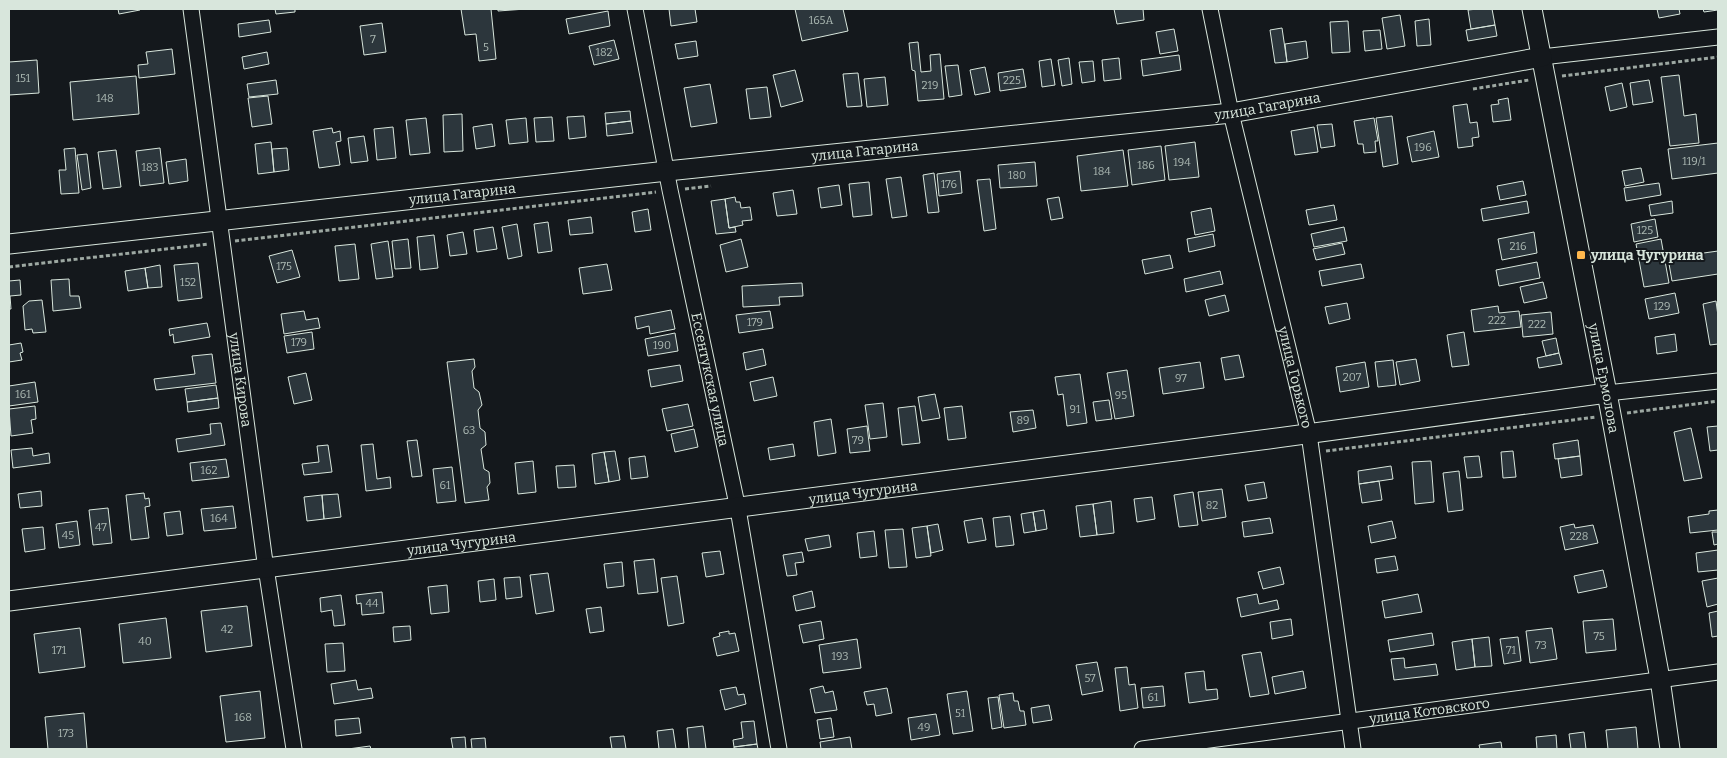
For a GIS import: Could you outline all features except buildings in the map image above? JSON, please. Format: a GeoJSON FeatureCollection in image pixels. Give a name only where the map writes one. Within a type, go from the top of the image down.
{"type":"FeatureCollection","features":[{"type":"Feature","properties":{"kind":"street","name":"улица Кирова"},"geometry":{"type":"LineString","coordinates":[[191,9],[266,568],[294,749]]}},
{"type":"Feature","properties":{"kind":"street","name":"Ессентукская улица"},"geometry":{"type":"LineString","coordinates":[[635,9],[738,509],[779,749]]}},
{"type":"Feature","properties":{"kind":"street","name":"улица Горького"},"geometry":{"type":"LineString","coordinates":[[1210,9],[1231,113],[1310,434],[1353,749]]}},
{"type":"Feature","properties":{"kind":"street","name":"улица Ермолова"},"geometry":{"type":"LineString","coordinates":[[1532,9],[1607,393],[1660,679],[1670,749]]}},
{"type":"Feature","properties":{"kind":"street","name":"улица Гагарина"},"geometry":{"type":"LineString","coordinates":[[9,244],[667,171],[1231,113],[1542,57],[1718,38]]}},
{"type":"Feature","properties":{"kind":"street","name":"улица Чугурина"},"geometry":{"type":"LineString","coordinates":[[9,601],[738,509],[1607,393],[1718,380]]}},
{"type":"Feature","properties":{"kind":"street","name":"улица Котовского"},"geometry":{"type":"LineString","coordinates":[[1142,749],[1718,672]]}},
{"type":"Feature","properties":{"kind":"place","name":"улица Чугурина"},"geometry":{"type":"Point","coordinates":[1581,255]}}]}
